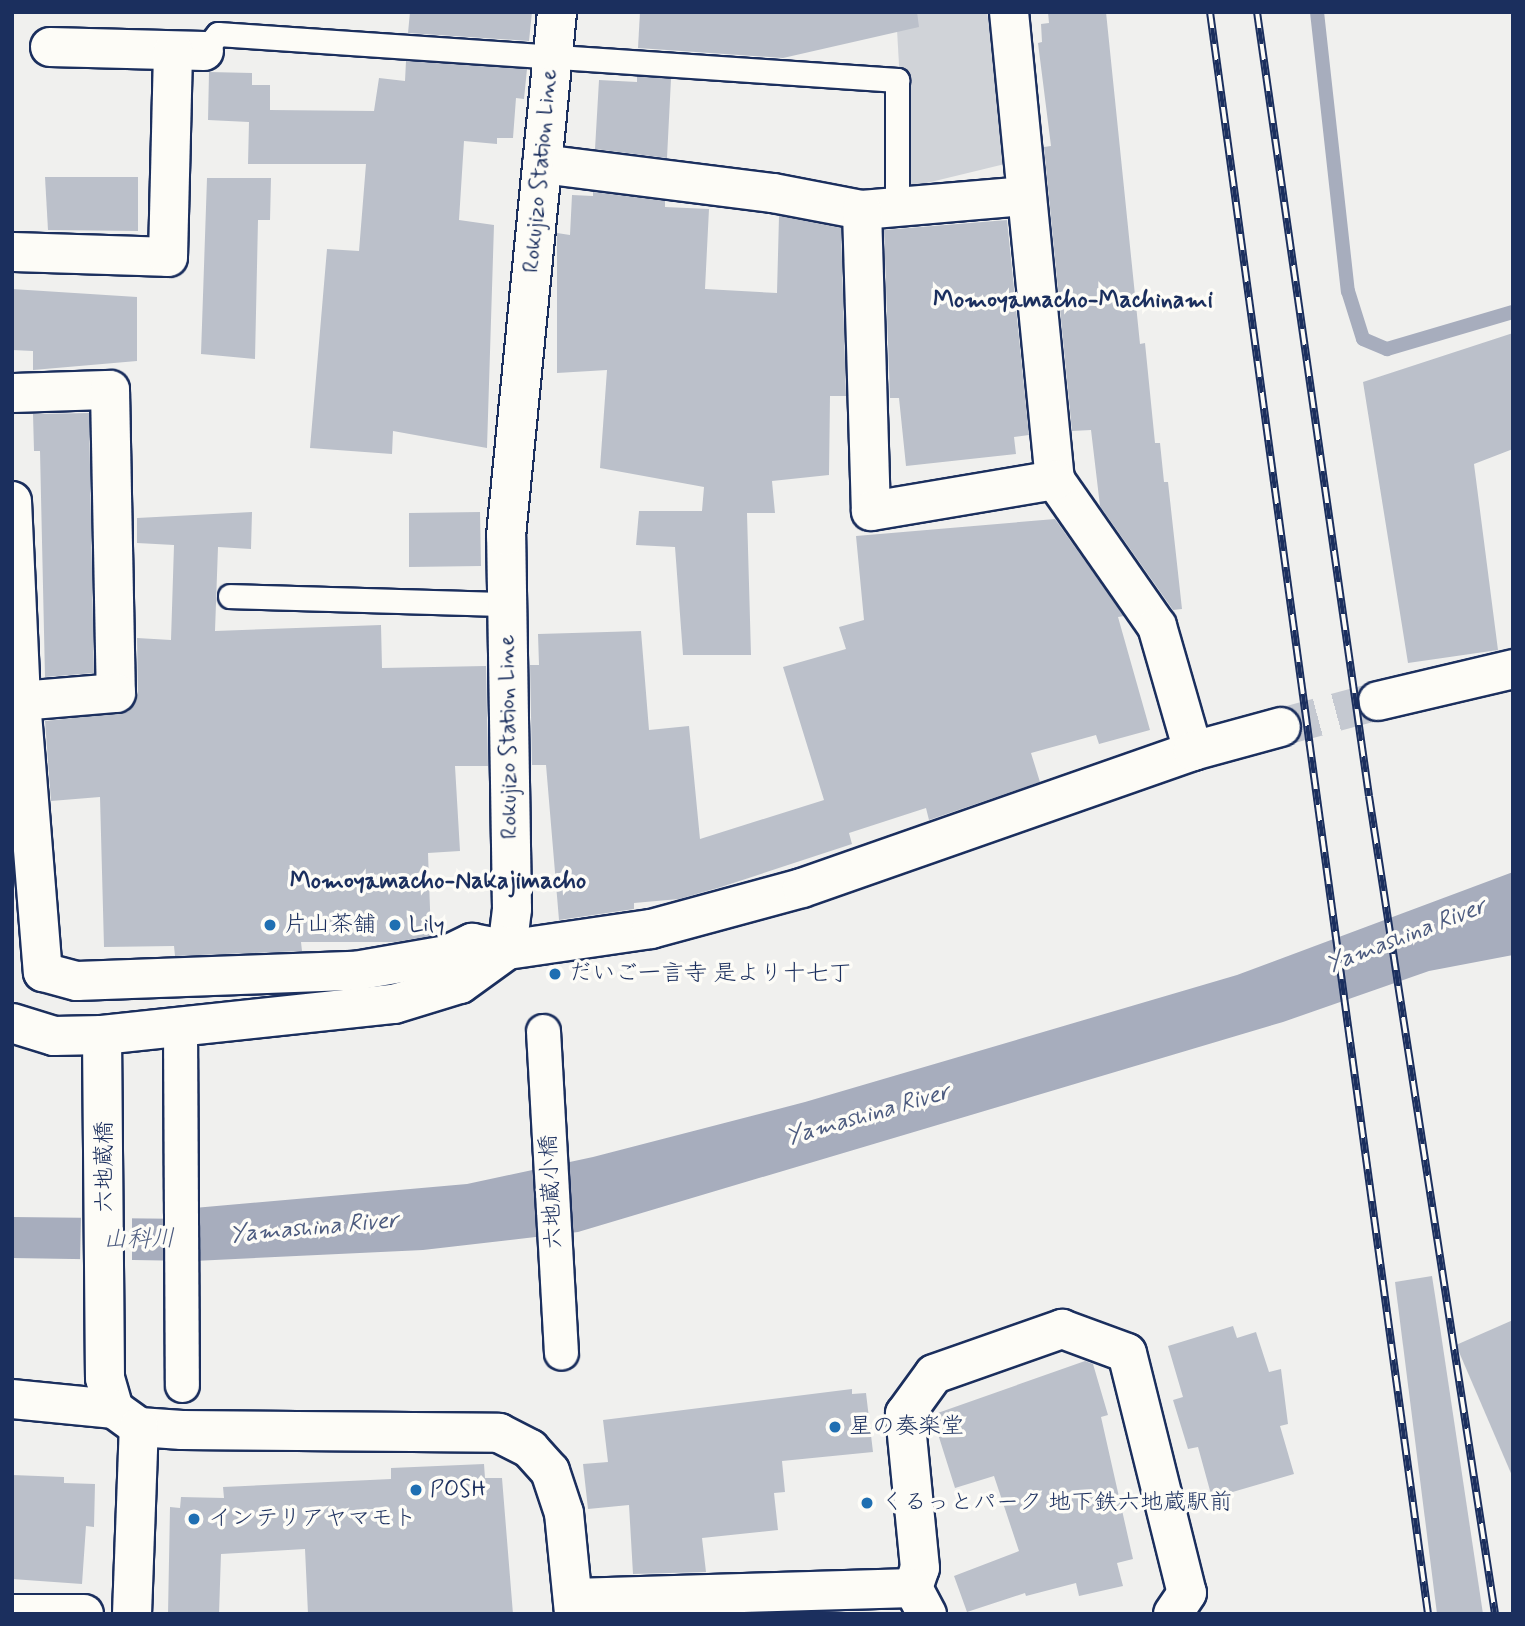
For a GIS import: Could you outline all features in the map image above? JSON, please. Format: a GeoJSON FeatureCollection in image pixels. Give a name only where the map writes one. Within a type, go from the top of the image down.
{"type":"FeatureCollection","features":[{"type":"Feature","properties":{"kind":"street","name":"Rokujizo Station Line"},"geometry":{"type":"LineString","coordinates":[[507,950],[512,909],[506,536],[557,12]]}},
{"type":"Feature","properties":{"kind":"street"},"geometry":{"type":"LineString","coordinates":[[1009,12],[1055,480],[1157,626],[1193,751]]}},
{"type":"Feature","properties":{"kind":"street"},"geometry":{"type":"LineString","coordinates":[[12,252],[168,257],[188,51],[50,47]]}},
{"type":"Feature","properties":{"kind":"street"},"geometry":{"type":"LineString","coordinates":[[542,164],[880,209],[1026,196]]}},
{"type":"Feature","properties":{"kind":"street"},"geometry":{"type":"LineString","coordinates":[[880,209],[871,511],[1055,480]]}},
{"type":"Feature","properties":{"kind":"street"},"geometry":{"type":"LineString","coordinates":[[12,393],[110,390],[116,693],[21,701]]}},
{"type":"Feature","properties":{"kind":"street"},"geometry":{"type":"LineString","coordinates":[[12,501],[21,701],[43,972],[77,981],[355,971],[447,955],[472,943],[507,950],[650,929],[802,888],[1193,751],[1281,727]]}},
{"type":"Feature","properties":{"kind":"street"},"geometry":{"type":"LineString","coordinates":[[1378,701],[1513,669]]}},
{"type":"Feature","properties":{"kind":"street"},"geometry":{"type":"LineString","coordinates":[[12,1023],[54,1036],[102,1035],[394,1004],[460,984],[507,950]]}},
{"type":"Feature","properties":{"kind":"street"},"geometry":{"type":"LineString","coordinates":[[180,1027],[182,1385]]}},
{"type":"Feature","properties":{"kind":"street","name":"六地蔵橋"},"geometry":{"type":"LineString","coordinates":[[102,1035],[119,1404],[132,1614]]}},
{"type":"Feature","properties":{"kind":"street","name":"六地蔵小橋"},"geometry":{"type":"LineString","coordinates":[[543,1038],[561,1345]]}},
{"type":"Feature","properties":{"kind":"street"},"geometry":{"type":"LineString","coordinates":[[12,1399],[119,1404],[499,1433],[530,1449],[550,1471],[564,1513],[573,1606],[920,1601],[920,1567],[905,1414],[934,1374],[1062,1329],[1127,1353],[1187,1593],[1173,1614]]}},
{"type":"Feature","properties":{"kind":"street"},"geometry":{"type":"LineString","coordinates":[[12,1614],[84,1614]]}},
{"type":"Feature","properties":{"kind":"lane"},"geometry":{"type":"LineString","coordinates":[[188,51],[218,34],[897,80],[880,209]]}},
{"type":"Feature","properties":{"kind":"lane"},"geometry":{"type":"LineString","coordinates":[[230,596],[507,604]]}},
{"type":"Feature","properties":{"kind":"shaded area"},"geometry":{"type":"Polygon","coordinates":[[[896,12],[987,12],[1009,163],[906,188],[896,12]]]}},
{"type":"Feature","properties":{"kind":"water"},"geometry":{"type":"Polygon","coordinates":[[[1513,872],[1513,955],[1429,971],[1283,1022],[578,1232],[423,1250],[194,1261],[12,1258],[12,1217],[193,1219],[194,1208],[467,1184],[593,1157],[805,1102],[1237,975],[1513,872]]]}},
{"type":"Feature","properties":{"kind":"pier"},"geometry":{"type":"Polygon","coordinates":[[[81,1216],[132,1216],[132,1264],[80,1264],[81,1216]]]}},
{"type":"Feature","properties":{"kind":"building"},"geometry":{"type":"Polygon","coordinates":[[[410,12],[532,12],[529,41],[408,33],[410,12]]]}},
{"type":"Feature","properties":{"kind":"building"},"geometry":{"type":"Polygon","coordinates":[[[640,12],[917,12],[919,27],[783,58],[638,48],[640,12]]]}},
{"type":"Feature","properties":{"kind":"building"},"geometry":{"type":"Polygon","coordinates":[[[1048,12],[1106,12],[1140,344],[1145,343],[1155,443],[1160,443],[1164,482],[1168,482],[1182,609],[1173,610],[1100,506],[1091,430],[1072,431],[1044,147],[1051,146],[1038,43],[1042,42],[1041,24],[1049,23],[1048,12]]]}},
{"type":"Feature","properties":{"kind":"building"},"geometry":{"type":"Polygon","coordinates":[[[406,61],[527,69],[524,99],[516,98],[513,138],[497,138],[497,144],[464,141],[459,220],[494,225],[487,448],[393,431],[392,454],[310,448],[327,249],[359,251],[366,164],[248,164],[249,122],[208,120],[209,72],[252,73],[252,85],[270,85],[270,110],[374,111],[379,78],[405,81],[406,61]]]}},
{"type":"Feature","properties":{"kind":"building"},"geometry":{"type":"Polygon","coordinates":[[[637,76],[671,79],[667,158],[595,149],[599,80],[637,82],[637,76]]]}},
{"type":"Feature","properties":{"kind":"building"},"geometry":{"type":"Polygon","coordinates":[[[45,177],[138,177],[138,231],[48,230],[45,177]]]}},
{"type":"Feature","properties":{"kind":"building"},"geometry":{"type":"Polygon","coordinates":[[[207,178],[271,178],[270,220],[258,220],[255,359],[201,354],[207,178]]]}},
{"type":"Feature","properties":{"kind":"building"},"geometry":{"type":"Polygon","coordinates":[[[593,192],[665,201],[665,207],[709,209],[705,289],[777,293],[779,216],[841,228],[846,396],[830,396],[829,475],[772,481],[775,513],[747,513],[751,655],[683,655],[675,547],[636,545],[639,511],[702,511],[704,487],[600,468],[607,370],[557,373],[557,233],[570,235],[572,195],[593,196],[593,192]]]}},
{"type":"Feature","properties":{"kind":"building"},"geometry":{"type":"Polygon","coordinates":[[[1007,220],[1029,435],[1014,437],[1016,454],[906,466],[899,398],[890,398],[884,230],[1007,220]]]}},
{"type":"Feature","properties":{"kind":"building"},"geometry":{"type":"Polygon","coordinates":[[[12,289],[137,297],[137,361],[33,370],[33,351],[12,350],[12,289]]]}},
{"type":"Feature","properties":{"kind":"building"},"geometry":{"type":"Polygon","coordinates":[[[1513,333],[1513,449],[1474,464],[1498,650],[1408,663],[1363,382],[1513,333]]]}},
{"type":"Feature","properties":{"kind":"building"},"geometry":{"type":"Polygon","coordinates":[[[89,413],[94,673],[45,677],[40,451],[34,451],[33,414],[89,413]]]}},
{"type":"Feature","properties":{"kind":"building"},"geometry":{"type":"Polygon","coordinates":[[[252,512],[251,549],[218,547],[215,631],[381,625],[382,668],[486,666],[488,766],[455,766],[460,851],[428,853],[431,936],[395,942],[301,942],[302,951],[175,956],[174,946],[104,947],[100,797],[51,801],[45,721],[128,712],[138,693],[137,638],[171,640],[174,545],[137,543],[137,518],[252,512]]]}},
{"type":"Feature","properties":{"kind":"building"},"geometry":{"type":"Polygon","coordinates":[[[480,512],[481,566],[409,567],[409,513],[480,512]]]}},
{"type":"Feature","properties":{"kind":"building"},"geometry":{"type":"Polygon","coordinates":[[[1055,519],[1124,616],[1118,617],[1150,730],[1099,744],[1096,735],[1031,753],[1040,782],[929,820],[926,808],[849,833],[852,844],[721,887],[679,899],[634,903],[634,909],[559,920],[546,765],[532,765],[530,665],[539,665],[538,634],[641,631],[649,730],[689,726],[700,839],[824,800],[783,667],[846,649],[839,627],[864,620],[856,536],[1055,519]]]}},
{"type":"Feature","properties":{"kind":"building"},"geometry":{"type":"Polygon","coordinates":[[[1432,1276],[1483,1614],[1437,1614],[1395,1282],[1432,1276]]]}},
{"type":"Feature","properties":{"kind":"building"},"geometry":{"type":"Polygon","coordinates":[[[1513,1320],[1513,1478],[1456,1345],[1513,1320]]]}},
{"type":"Feature","properties":{"kind":"building"},"geometry":{"type":"Polygon","coordinates":[[[1233,1326],[1237,1338],[1256,1332],[1269,1372],[1281,1369],[1288,1424],[1280,1426],[1294,1474],[1212,1498],[1198,1447],[1188,1449],[1173,1400],[1183,1397],[1168,1346],[1233,1326]]]}},
{"type":"Feature","properties":{"kind":"building"},"geometry":{"type":"Polygon","coordinates":[[[1085,1361],[1093,1364],[1108,1415],[1101,1417],[1133,1559],[1117,1563],[1123,1586],[1079,1596],[1076,1583],[1026,1596],[1025,1593],[967,1612],[954,1576],[1019,1551],[994,1476],[955,1488],[932,1415],[1085,1361]]]}},
{"type":"Feature","properties":{"kind":"building"},"geometry":{"type":"Polygon","coordinates":[[[852,1389],[852,1394],[866,1393],[873,1452],[782,1461],[785,1492],[774,1493],[778,1530],[702,1538],[706,1572],[633,1574],[629,1505],[588,1509],[583,1464],[608,1462],[603,1420],[852,1389]]]}},
{"type":"Feature","properties":{"kind":"building"},"geometry":{"type":"Polygon","coordinates":[[[484,1464],[485,1478],[502,1478],[513,1614],[308,1614],[305,1549],[221,1554],[219,1614],[168,1614],[170,1507],[180,1508],[181,1497],[224,1498],[223,1487],[391,1479],[391,1468],[484,1464]]]}},
{"type":"Feature","properties":{"kind":"building"},"geometry":{"type":"Polygon","coordinates":[[[12,1475],[64,1477],[64,1483],[95,1484],[94,1527],[86,1526],[82,1584],[12,1579],[12,1475]]]}},
{"type":"Feature","properties":{"kind":"waterway"},"geometry":{"type":"LineString","coordinates":[[1317,12],[1348,291],[1363,339],[1387,349],[1513,312]]}},
{"type":"Feature","properties":{"kind":"tunnel"},"geometry":{"type":"LineString","coordinates":[[1281,727],[1378,701]]}},
{"type":"Feature","properties":{"kind":"railway"},"geometry":{"type":"LineString","coordinates":[[1210,12],[1428,1614]]}},
{"type":"Feature","properties":{"kind":"railway"},"geometry":{"type":"LineString","coordinates":[[1257,12],[1369,796],[1495,1614]]}},
{"type":"Feature","properties":{"kind":"place","name":"片山茶舗"},"geometry":{"type":"Point","coordinates":[270,925]}},
{"type":"Feature","properties":{"kind":"place","name":"Lily"},"geometry":{"type":"Point","coordinates":[395,925]}},
{"type":"Feature","properties":{"kind":"place","name":"だいご一言寺 是より十七丁"},"geometry":{"type":"Point","coordinates":[555,974]}},
{"type":"Feature","properties":{"kind":"place","name":"星の奏楽堂"},"geometry":{"type":"Point","coordinates":[835,1427]}},
{"type":"Feature","properties":{"kind":"place","name":"POSH"},"geometry":{"type":"Point","coordinates":[416,1490]}},
{"type":"Feature","properties":{"kind":"place","name":"くるっとパーク 地下鉄六地蔵駅前"},"geometry":{"type":"Point","coordinates":[867,1503]}},
{"type":"Feature","properties":{"kind":"place","name":"インテリアヤマモト"},"geometry":{"type":"Point","coordinates":[194,1519]}},
{"type":"Feature","properties":{"kind":"district","name":"Momoyamacho-Machinami"},"geometry":{"type":"Point","coordinates":[1073,301]}},
{"type":"Feature","properties":{"kind":"district","name":"Momoyamacho-Nakajimacho"},"geometry":{"type":"Point","coordinates":[438,882]}},
{"type":"Feature","properties":{"kind":"water label","name":"Yamashina River"},"geometry":{"type":"Point","coordinates":[1406,936]}},
{"type":"Feature","properties":{"kind":"water label","name":"Yamashina River"},"geometry":{"type":"Point","coordinates":[868,1115]}},
{"type":"Feature","properties":{"kind":"water label","name":"Yamashina River"},"geometry":{"type":"Point","coordinates":[314,1228]}},
{"type":"Feature","properties":{"kind":"water label","name":"山科川"},"geometry":{"type":"Point","coordinates":[139,1240]}}]}
